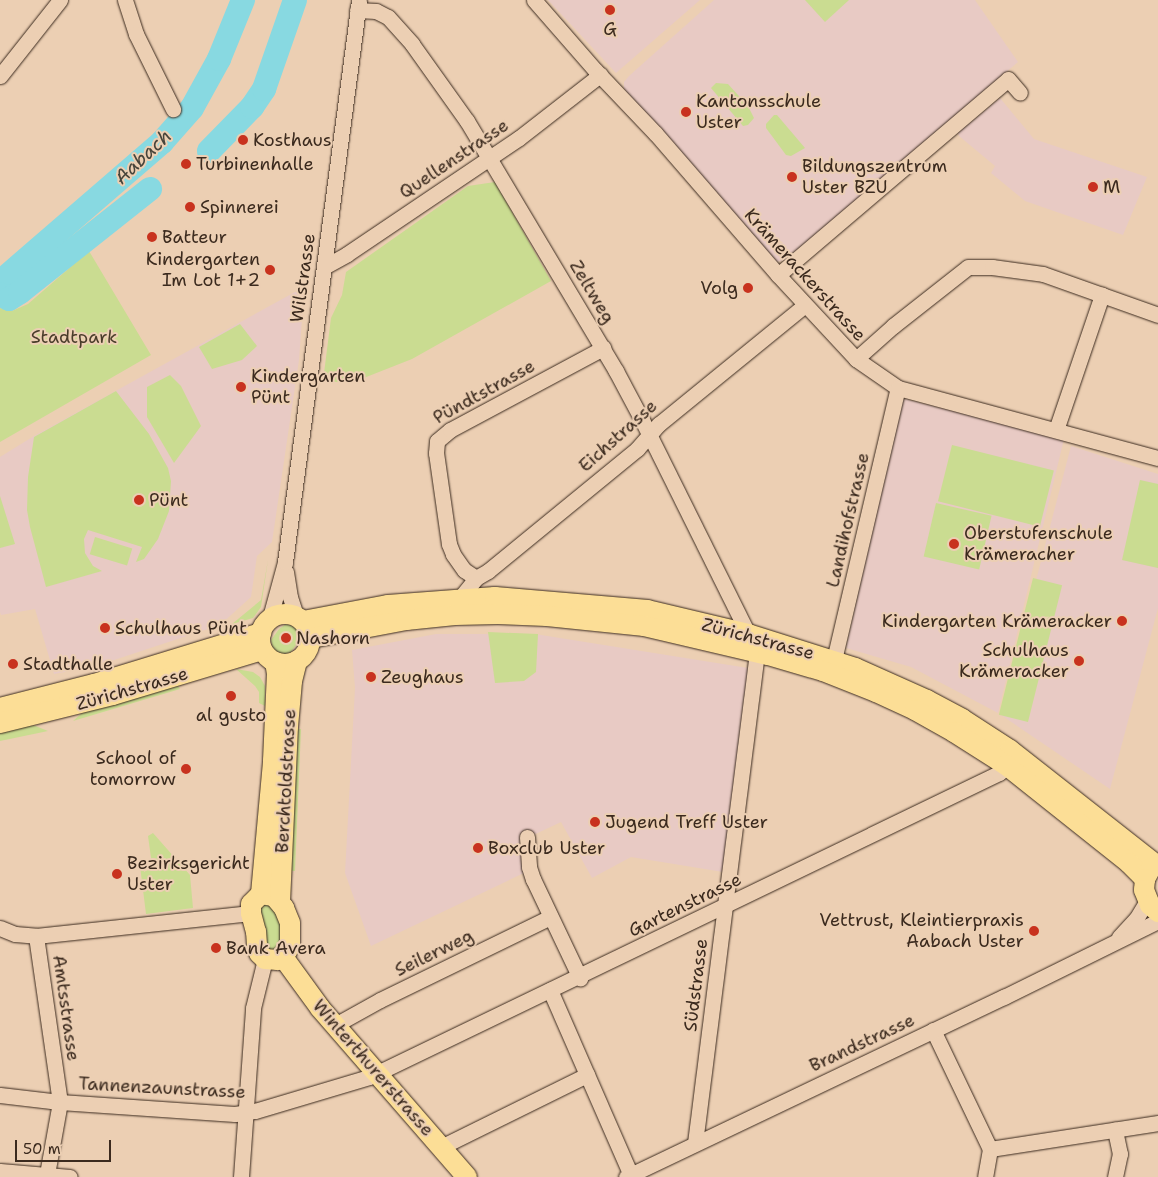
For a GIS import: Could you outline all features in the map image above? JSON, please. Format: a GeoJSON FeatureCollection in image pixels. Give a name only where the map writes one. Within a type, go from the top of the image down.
{"type":"FeatureCollection","features":[{"type":"Feature","properties":{"kind":"main road","name":"Zürichstrasse"},"geometry":{"type":"LineString","coordinates":[[303,625],[469,587],[532,599],[647,610],[748,634],[834,660],[896,685],[962,719],[1010,750],[1153,868]]}},
{"type":"Feature","properties":{"kind":"main road"},"geometry":{"type":"LineString","coordinates":[[282,614],[303,625],[309,648],[297,661],[286,665],[267,642],[282,614]]}},
{"type":"Feature","properties":{"kind":"main road","name":"Zürichstrasse"},"geometry":{"type":"LineString","coordinates":[[303,625],[406,620],[455,615],[498,614],[556,617],[644,626],[757,652],[823,671],[916,710],[1006,764],[1129,863],[1153,868]]}},
{"type":"Feature","properties":{"kind":"main road","name":"Zürichstrasse"},"geometry":{"type":"LineString","coordinates":[[0,708],[267,642]]}},
{"type":"Feature","properties":{"kind":"main road","name":"Zürichstrasse"},"geometry":{"type":"LineString","coordinates":[[0,723],[113,695],[267,642]]}},
{"type":"Feature","properties":{"kind":"main road","name":"Berchtoldstrasse"},"geometry":{"type":"LineString","coordinates":[[262,894],[278,674],[267,642]]}},
{"type":"Feature","properties":{"kind":"main road","name":"Berchtoldstrasse"},"geometry":{"type":"LineString","coordinates":[[280,902],[289,718],[292,681],[297,661]]}},
{"type":"Feature","properties":{"kind":"main road"},"geometry":{"type":"LineString","coordinates":[[1152,906],[1144,890],[1153,868]]}},
{"type":"Feature","properties":{"kind":"main road"},"geometry":{"type":"LineString","coordinates":[[251,913],[251,904],[262,894],[274,896],[280,902],[287,915],[291,935],[288,951],[274,958]]}},
{"type":"Feature","properties":{"kind":"main road","name":"Winterthurerstrasse"},"geometry":{"type":"LineString","coordinates":[[251,913],[259,953],[274,958],[468,1177]]}},
{"type":"Feature","properties":{"kind":"street"},"geometry":{"type":"LineString","coordinates":[[0,76],[60,0]]}},
{"type":"Feature","properties":{"kind":"street"},"geometry":{"type":"LineString","coordinates":[[124,0],[136,34],[173,109]]}},
{"type":"Feature","properties":{"kind":"street","name":"Krämerackerstrasse"},"geometry":{"type":"LineString","coordinates":[[534,0],[600,75],[656,134],[778,276],[856,360],[898,388],[1158,458]]}},
{"type":"Feature","properties":{"kind":"street","name":"Zeltweg"},"geometry":{"type":"LineString","coordinates":[[358,5],[388,17],[400,30],[467,121],[488,159],[603,348],[649,434],[748,634]]}},
{"type":"Feature","properties":{"kind":"street","name":"Wilstrasse"},"geometry":{"type":"LineString","coordinates":[[267,642],[285,562],[358,5]]}},
{"type":"Feature","properties":{"kind":"street","name":"Quellenstrasse"},"geometry":{"type":"LineString","coordinates":[[324,267],[347,254],[519,138],[600,75]]}},
{"type":"Feature","properties":{"kind":"street"},"geometry":{"type":"LineString","coordinates":[[778,276],[1008,79],[1020,93]]}},
{"type":"Feature","properties":{"kind":"street"},"geometry":{"type":"LineString","coordinates":[[856,360],[893,326],[968,267],[992,267],[1043,274],[1158,315]]}},
{"type":"Feature","properties":{"kind":"street"},"geometry":{"type":"LineString","coordinates":[[1056,430],[1102,295]]}},
{"type":"Feature","properties":{"kind":"street","name":"Eichstrasse"},"geometry":{"type":"LineString","coordinates":[[469,587],[637,449],[659,424],[805,305]]}},
{"type":"Feature","properties":{"kind":"street","name":"Pündtstrasse"},"geometry":{"type":"LineString","coordinates":[[469,587],[464,570],[453,554],[449,544],[436,453],[437,440],[450,430],[603,348]]}},
{"type":"Feature","properties":{"kind":"street","name":"Landihofstrasse"},"geometry":{"type":"LineString","coordinates":[[834,660],[898,388]]}},
{"type":"Feature","properties":{"kind":"street","name":"Wilstrasse"},"geometry":{"type":"LineString","coordinates":[[285,562],[290,597],[303,625]]}},
{"type":"Feature","properties":{"kind":"street","name":"Südstrasse"},"geometry":{"type":"LineString","coordinates":[[694,1144],[757,652]]}},
{"type":"Feature","properties":{"kind":"street","name":"Gartenstrasse"},"geometry":{"type":"LineString","coordinates":[[377,1074],[550,990],[580,978],[1000,773],[1006,764]]}},
{"type":"Feature","properties":{"kind":"street"},"geometry":{"type":"LineString","coordinates":[[528,837],[529,867],[550,917],[580,978]]}},
{"type":"Feature","properties":{"kind":"street","name":"Brandstrasse"},"geometry":{"type":"LineString","coordinates":[[1114,943],[1136,919],[1152,906]]}},
{"type":"Feature","properties":{"kind":"street"},"geometry":{"type":"LineString","coordinates":[[1,930],[21,936],[36,936],[251,913]]}},
{"type":"Feature","properties":{"kind":"street","name":"Seilerweg"},"geometry":{"type":"LineString","coordinates":[[335,1025],[380,1000],[550,917]]}},
{"type":"Feature","properties":{"kind":"street","name":"Brandstrasse"},"geometry":{"type":"LineString","coordinates":[[628,1176],[1158,921]]}},
{"type":"Feature","properties":{"kind":"street","name":"Amtsstrasse"},"geometry":{"type":"LineString","coordinates":[[36,936],[60,1102],[47,1174]]}},
{"type":"Feature","properties":{"kind":"street"},"geometry":{"type":"LineString","coordinates":[[241,1177],[253,1008],[274,958]]}},
{"type":"Feature","properties":{"kind":"street"},"geometry":{"type":"LineString","coordinates":[[550,990],[628,1176]]}},
{"type":"Feature","properties":{"kind":"street"},"geometry":{"type":"LineString","coordinates":[[933,1030],[990,1149],[985,1177]]}},
{"type":"Feature","properties":{"kind":"street","name":"Tannenzaunstrasse"},"geometry":{"type":"LineString","coordinates":[[0,1094],[60,1102],[235,1114],[245,1113],[377,1074]]}},
{"type":"Feature","properties":{"kind":"street"},"geometry":{"type":"LineString","coordinates":[[441,1146],[587,1075]]}},
{"type":"Feature","properties":{"kind":"street"},"geometry":{"type":"LineString","coordinates":[[990,1149],[1158,1124]]}},
{"type":"Feature","properties":{"kind":"street"},"geometry":{"type":"LineString","coordinates":[[1115,1130],[1120,1154],[1115,1177]]}},
{"type":"Feature","properties":{"kind":"street"},"geometry":{"type":"LineString","coordinates":[[0,1171],[70,1177]]}},
{"type":"Feature","properties":{"kind":"shaded area"},"geometry":{"type":"Polygon","coordinates":[[[548,0],[700,0],[616,73],[548,0]]]}},
{"type":"Feature","properties":{"kind":"shaded area","name":"Bildungszentrum Uster BZU"},"geometry":{"type":"Polygon","coordinates":[[[714,0],[975,0],[1018,62],[787,259],[777,262],[624,89],[624,82],[629,76],[714,0]]]}},
{"type":"Feature","properties":{"kind":"shaded area","name":"Bildungszentrum Uster BZU"},"geometry":{"type":"Polygon","coordinates":[[[1000,98],[1034,139],[1147,177],[1123,235],[1025,201],[991,173],[995,166],[959,136],[958,133],[1000,98]]]}},
{"type":"Feature","properties":{"kind":"shaded area","name":"Pünt"},"geometry":{"type":"Polygon","coordinates":[[[304,291],[299,360],[272,542],[257,556],[251,597],[220,625],[96,666],[54,674],[35,609],[1,615],[0,612],[0,457],[34,436],[295,292],[304,291]]]}},
{"type":"Feature","properties":{"kind":"shaded area","name":"Oberstufenschule Krämeracher"},"geometry":{"type":"Polygon","coordinates":[[[901,398],[1064,439],[998,713],[911,667],[846,648],[901,398]]]}},
{"type":"Feature","properties":{"kind":"shaded area","name":"Schulhaus Krämeracker"},"geometry":{"type":"Polygon","coordinates":[[[1071,446],[1158,474],[1158,608],[1110,789],[1001,715],[1071,446]]]}},
{"type":"Feature","properties":{"kind":"shaded area","name":"Zeughaus"},"geometry":{"type":"Polygon","coordinates":[[[436,634],[535,634],[748,668],[723,872],[631,857],[592,878],[561,822],[525,839],[526,872],[371,946],[345,873],[355,688],[352,650],[436,634]]]}},
{"type":"Feature","properties":{"kind":"green space"},"geometry":{"type":"Polygon","coordinates":[[[805,0],[849,0],[825,22],[805,0]]]}},
{"type":"Feature","properties":{"kind":"green space"},"geometry":{"type":"Polygon","coordinates":[[[716,83],[728,84],[748,106],[754,118],[748,125],[743,126],[711,88],[716,83]]]}},
{"type":"Feature","properties":{"kind":"green space"},"geometry":{"type":"Polygon","coordinates":[[[774,115],[777,115],[805,148],[791,156],[786,155],[766,128],[766,124],[774,115]]]}},
{"type":"Feature","properties":{"kind":"green space"},"geometry":{"type":"Polygon","coordinates":[[[495,182],[551,281],[412,359],[351,383],[323,381],[331,318],[342,295],[346,272],[468,186],[495,182]]]}},
{"type":"Feature","properties":{"kind":"green space","name":"Stadtpark"},"geometry":{"type":"Polygon","coordinates":[[[89,251],[151,355],[0,442],[0,308],[12,311],[28,304],[89,251]]]}},
{"type":"Feature","properties":{"kind":"green space"},"geometry":{"type":"Polygon","coordinates":[[[240,324],[257,346],[242,360],[212,369],[199,347],[240,324]]]}},
{"type":"Feature","properties":{"kind":"green space"},"geometry":{"type":"Polygon","coordinates":[[[170,375],[181,386],[201,426],[174,463],[147,417],[147,387],[170,375]]]}},
{"type":"Feature","properties":{"kind":"green space"},"geometry":{"type":"Polygon","coordinates":[[[116,391],[149,434],[168,468],[171,481],[169,511],[158,539],[144,559],[136,562],[142,547],[88,530],[84,539],[85,553],[93,566],[102,571],[46,587],[27,510],[28,477],[34,437],[116,391]]]}},
{"type":"Feature","properties":{"kind":"green space"},"geometry":{"type":"Polygon","coordinates":[[[952,445],[1054,470],[1040,527],[938,501],[952,445]]]}},
{"type":"Feature","properties":{"kind":"green space"},"geometry":{"type":"Polygon","coordinates":[[[1140,480],[1158,484],[1158,568],[1122,560],[1140,480]]]}},
{"type":"Feature","properties":{"kind":"green space"},"geometry":{"type":"Polygon","coordinates":[[[0,496],[15,544],[0,548],[0,496]]]}},
{"type":"Feature","properties":{"kind":"green space"},"geometry":{"type":"Polygon","coordinates":[[[936,503],[992,516],[979,569],[924,557],[936,503]]]}},
{"type":"Feature","properties":{"kind":"green space"},"geometry":{"type":"Polygon","coordinates":[[[95,537],[132,548],[127,566],[90,554],[95,537]]]}},
{"type":"Feature","properties":{"kind":"green space"},"geometry":{"type":"Polygon","coordinates":[[[268,560],[261,607],[253,618],[232,624],[261,600],[268,560]]]}},
{"type":"Feature","properties":{"kind":"green space"},"geometry":{"type":"Polygon","coordinates":[[[1033,578],[1062,585],[1028,722],[999,715],[1033,578]]]}},
{"type":"Feature","properties":{"kind":"green space"},"geometry":{"type":"Polygon","coordinates":[[[286,624],[296,627],[300,639],[291,652],[282,655],[273,650],[271,640],[279,629],[286,624]]]}},
{"type":"Feature","properties":{"kind":"green space"},"geometry":{"type":"Polygon","coordinates":[[[488,632],[538,634],[536,672],[524,681],[495,683],[488,632]]]}},
{"type":"Feature","properties":{"kind":"green space"},"geometry":{"type":"Polygon","coordinates":[[[236,669],[253,672],[260,677],[265,686],[265,706],[259,703],[259,692],[255,686],[236,669]]]}},
{"type":"Feature","properties":{"kind":"green space"},"geometry":{"type":"Polygon","coordinates":[[[178,686],[180,689],[73,721],[83,712],[178,686]]]}},
{"type":"Feature","properties":{"kind":"green space"},"geometry":{"type":"Polygon","coordinates":[[[33,725],[48,731],[0,741],[0,732],[33,725]]]}},
{"type":"Feature","properties":{"kind":"green space"},"geometry":{"type":"Polygon","coordinates":[[[298,729],[301,729],[295,871],[291,871],[298,729]]]}},
{"type":"Feature","properties":{"kind":"green space"},"geometry":{"type":"Polygon","coordinates":[[[153,833],[190,875],[193,908],[146,914],[140,866],[152,865],[148,836],[153,833]]]}},
{"type":"Feature","properties":{"kind":"green space"},"geometry":{"type":"Polygon","coordinates":[[[264,901],[280,913],[282,947],[267,953],[258,906],[264,901]]]}},
{"type":"Feature","properties":{"kind":"waterway","name":"Aabach"},"geometry":{"type":"LineString","coordinates":[[0,282],[162,142],[192,108],[219,59],[243,0]]}},
{"type":"Feature","properties":{"kind":"waterway"},"geometry":{"type":"LineString","coordinates":[[209,151],[252,107],[264,89],[295,0]]}},
{"type":"Feature","properties":{"kind":"waterway"},"geometry":{"type":"LineString","coordinates":[[0,294],[9,299],[20,292],[150,189]]}},
{"type":"Feature","properties":{"kind":"place","name":"G"},"geometry":{"type":"Point","coordinates":[610,10]}},
{"type":"Feature","properties":{"kind":"place","name":"Kantonsschule Uster"},"geometry":{"type":"Point","coordinates":[686,112]}},
{"type":"Feature","properties":{"kind":"place","name":"Kosthaus"},"geometry":{"type":"Point","coordinates":[243,140]}},
{"type":"Feature","properties":{"kind":"place","name":"Turbinenhalle"},"geometry":{"type":"Point","coordinates":[186,164]}},
{"type":"Feature","properties":{"kind":"place","name":"Bildungszentrum Uster BZU"},"geometry":{"type":"Point","coordinates":[792,177]}},
{"type":"Feature","properties":{"kind":"place","name":"M"},"geometry":{"type":"Point","coordinates":[1093,187]}},
{"type":"Feature","properties":{"kind":"place","name":"Spinnerei"},"geometry":{"type":"Point","coordinates":[190,207]}},
{"type":"Feature","properties":{"kind":"place","name":"Batteur"},"geometry":{"type":"Point","coordinates":[152,237]}},
{"type":"Feature","properties":{"kind":"place","name":"Kindergarten Im Lot 1+2"},"geometry":{"type":"Point","coordinates":[270,270]}},
{"type":"Feature","properties":{"kind":"place","name":"Volg"},"geometry":{"type":"Point","coordinates":[748,288]}},
{"type":"Feature","properties":{"kind":"place","name":"Kindergarten Pünt"},"geometry":{"type":"Point","coordinates":[241,387]}},
{"type":"Feature","properties":{"kind":"place","name":"Pünt"},"geometry":{"type":"Point","coordinates":[139,500]}},
{"type":"Feature","properties":{"kind":"place","name":"Oberstufenschule Krämeracher"},"geometry":{"type":"Point","coordinates":[954,544]}},
{"type":"Feature","properties":{"kind":"place","name":"Kindergarten Krämeracker"},"geometry":{"type":"Point","coordinates":[1122,621]}},
{"type":"Feature","properties":{"kind":"place","name":"Schulhaus Pünt"},"geometry":{"type":"Point","coordinates":[105,628]}},
{"type":"Feature","properties":{"kind":"place","name":"Nashorn"},"geometry":{"type":"Point","coordinates":[286,638]}},
{"type":"Feature","properties":{"kind":"place","name":"Schulhaus Krämeracker"},"geometry":{"type":"Point","coordinates":[1079,661]}},
{"type":"Feature","properties":{"kind":"place","name":"Stadthalle"},"geometry":{"type":"Point","coordinates":[13,664]}},
{"type":"Feature","properties":{"kind":"place","name":"Zeughaus"},"geometry":{"type":"Point","coordinates":[371,677]}},
{"type":"Feature","properties":{"kind":"place","name":"al gusto"},"geometry":{"type":"Point","coordinates":[231,696]}},
{"type":"Feature","properties":{"kind":"place","name":"School of tomorrow"},"geometry":{"type":"Point","coordinates":[186,769]}},
{"type":"Feature","properties":{"kind":"place","name":"Jugend Treff Uster"},"geometry":{"type":"Point","coordinates":[595,822]}},
{"type":"Feature","properties":{"kind":"place","name":"Boxclub Uster"},"geometry":{"type":"Point","coordinates":[478,848]}},
{"type":"Feature","properties":{"kind":"place","name":"Bezirksgericht Uster"},"geometry":{"type":"Point","coordinates":[117,874]}},
{"type":"Feature","properties":{"kind":"place","name":"Vettrust, Kleintierpraxis Aabach Uster"},"geometry":{"type":"Point","coordinates":[1034,931]}},
{"type":"Feature","properties":{"kind":"place","name":"Bank Avera"},"geometry":{"type":"Point","coordinates":[216,948]}}]}
